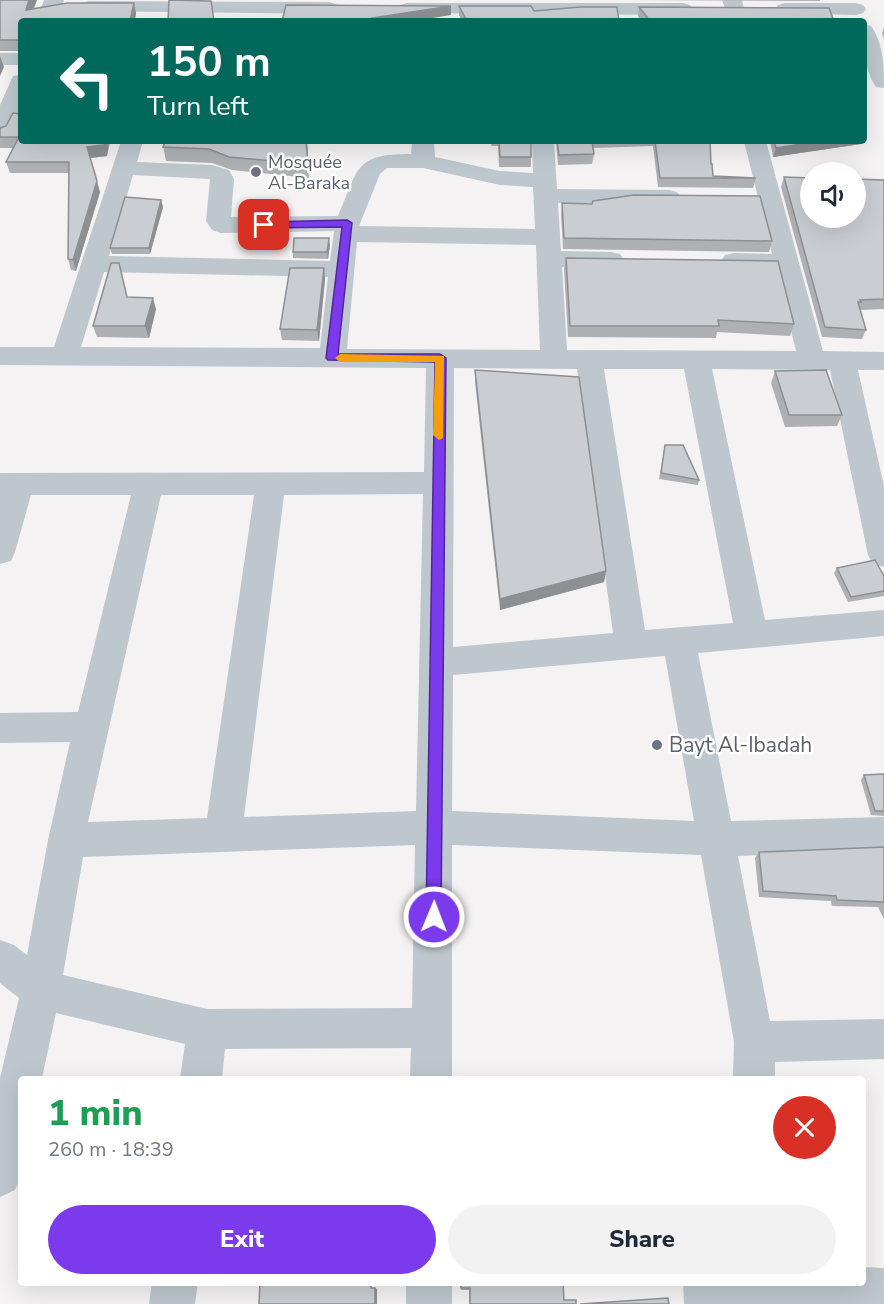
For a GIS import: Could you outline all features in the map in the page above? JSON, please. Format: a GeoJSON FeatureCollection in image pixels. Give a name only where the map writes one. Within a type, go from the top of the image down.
{"type":"FeatureCollection","features":[{"type":"Feature","properties":{"kind":"street"},"geometry":{"type":"LineString","coordinates":[[51,9],[164,3],[336,5]]}},
{"type":"Feature","properties":{"kind":"street"},"geometry":{"type":"LineString","coordinates":[[390,9],[448,10],[558,4],[641,4],[705,9],[733,4],[762,9],[856,10]]}},
{"type":"Feature","properties":{"kind":"street"},"geometry":{"type":"LineString","coordinates":[[867,31],[884,32]]}},
{"type":"Feature","properties":{"kind":"street"},"geometry":{"type":"LineString","coordinates":[[867,42],[876,76]]}},
{"type":"Feature","properties":{"kind":"street"},"geometry":{"type":"LineString","coordinates":[[0,58],[18,59]]}},
{"type":"Feature","properties":{"kind":"street"},"geometry":{"type":"LineString","coordinates":[[1,124],[18,87]]}},
{"type":"Feature","properties":{"kind":"street"},"geometry":{"type":"LineString","coordinates":[[65,356],[131,144]]}},
{"type":"Feature","properties":{"kind":"street"},"geometry":{"type":"LineString","coordinates":[[543,144],[554,359]]}},
{"type":"Feature","properties":{"kind":"street"},"geometry":{"type":"LineString","coordinates":[[755,144],[758,197],[786,262],[812,360]]}},
{"type":"Feature","properties":{"kind":"street"},"geometry":{"type":"LineString","coordinates":[[332,358],[346,229],[369,171],[376,164],[423,151],[500,178],[546,188],[687,197]]}},
{"type":"Feature","properties":{"kind":"street"},"geometry":{"type":"LineString","coordinates":[[123,168],[212,172],[221,175],[218,221],[221,225],[346,229],[549,248],[632,260]]}},
{"type":"Feature","properties":{"kind":"street"},"geometry":{"type":"LineString","coordinates":[[715,261],[786,262]]}},
{"type":"Feature","properties":{"kind":"street"},"geometry":{"type":"LineString","coordinates":[[93,264],[342,269]]}},
{"type":"Feature","properties":{"kind":"street"},"geometry":{"type":"LineString","coordinates":[[0,356],[884,361]]}},
{"type":"Feature","properties":{"kind":"street"},"geometry":{"type":"LineString","coordinates":[[431,1076],[440,358]]}},
{"type":"Feature","properties":{"kind":"street"},"geometry":{"type":"LineString","coordinates":[[589,359],[631,645]]}},
{"type":"Feature","properties":{"kind":"street"},"geometry":{"type":"LineString","coordinates":[[696,360],[752,635]]}},
{"type":"Feature","properties":{"kind":"street"},"geometry":{"type":"LineString","coordinates":[[842,360],[884,555]]}},
{"type":"Feature","properties":{"kind":"street"},"geometry":{"type":"LineString","coordinates":[[22,1076],[41,990],[66,840],[90,726],[149,483]]}},
{"type":"Feature","properties":{"kind":"street"},"geometry":{"type":"LineString","coordinates":[[223,835],[271,483]]}},
{"type":"Feature","properties":{"kind":"street"},"geometry":{"type":"LineString","coordinates":[[0,552],[10,484],[439,483]]}},
{"type":"Feature","properties":{"kind":"street"},"geometry":{"type":"LineString","coordinates":[[436,662],[884,623]]}},
{"type":"Feature","properties":{"kind":"street"},"geometry":{"type":"LineString","coordinates":[[679,641],[754,1060],[884,1039]]}},
{"type":"Feature","properties":{"kind":"street"},"geometry":{"type":"LineString","coordinates":[[0,728],[90,726]]}},
{"type":"Feature","properties":{"kind":"street"},"geometry":{"type":"LineString","coordinates":[[66,840],[435,827],[716,839],[884,834]]}},
{"type":"Feature","properties":{"kind":"street"},"geometry":{"type":"LineString","coordinates":[[0,959],[41,990],[207,1029],[432,1028]]}},
{"type":"Feature","properties":{"kind":"street"},"geometry":{"type":"LineString","coordinates":[[201,1076],[207,1029]]}},
{"type":"Feature","properties":{"kind":"street"},"geometry":{"type":"LineString","coordinates":[[0,1176],[18,1093]]}},
{"type":"Feature","properties":{"kind":"street"},"geometry":{"type":"LineString","coordinates":[[172,1304],[174,1286]]}},
{"type":"Feature","properties":{"kind":"street"},"geometry":{"type":"LineString","coordinates":[[429,1286],[429,1304]]}},
{"type":"Feature","properties":{"kind":"street"},"geometry":{"type":"LineString","coordinates":[[706,1286],[707,1304]]}},
{"type":"Feature","properties":{"kind":"street"},"geometry":{"type":"LineString","coordinates":[[769,1286],[873,1296]]}},
{"type":"Feature","properties":{"kind":"building"},"geometry":{"type":"Polygon","coordinates":[[[0,0],[29,0],[26,10],[67,3],[134,3],[131,18],[18,18],[18,40],[0,40],[0,0]]]}},
{"type":"Feature","properties":{"kind":"building"},"geometry":{"type":"Polygon","coordinates":[[[169,0],[211,1],[214,18],[168,18],[169,0]]]}},
{"type":"Feature","properties":{"kind":"building"},"geometry":{"type":"Polygon","coordinates":[[[286,5],[451,6],[372,18],[283,18],[286,5]]]}},
{"type":"Feature","properties":{"kind":"building"},"geometry":{"type":"Polygon","coordinates":[[[459,6],[531,6],[534,11],[617,7],[619,18],[465,18],[459,6]]]}},
{"type":"Feature","properties":{"kind":"building"},"geometry":{"type":"Polygon","coordinates":[[[639,7],[829,8],[833,18],[648,18],[639,7]]]}},
{"type":"Feature","properties":{"kind":"building"},"geometry":{"type":"Polygon","coordinates":[[[13,113],[18,114],[18,137],[0,137],[0,128],[6,126],[13,113]]]}},
{"type":"Feature","properties":{"kind":"building"},"geometry":{"type":"Polygon","coordinates":[[[18,139],[18,144],[104,144],[87,147],[97,181],[73,260],[68,259],[69,162],[6,162],[18,139]]]}},
{"type":"Feature","properties":{"kind":"building"},"geometry":{"type":"Polygon","coordinates":[[[164,144],[306,144],[308,164],[229,157],[209,149],[163,147],[164,144]]]}},
{"type":"Feature","properties":{"kind":"building"},"geometry":{"type":"Polygon","coordinates":[[[499,144],[531,144],[531,157],[500,157],[499,144]]]}},
{"type":"Feature","properties":{"kind":"building"},"geometry":{"type":"Polygon","coordinates":[[[557,144],[592,144],[594,154],[559,155],[557,144]]]}},
{"type":"Feature","properties":{"kind":"building"},"geometry":{"type":"Polygon","coordinates":[[[655,144],[710,144],[713,176],[756,178],[660,178],[655,144]]]}},
{"type":"Feature","properties":{"kind":"building"},"geometry":{"type":"Polygon","coordinates":[[[775,144],[802,144],[776,148],[775,144]]]}},
{"type":"Feature","properties":{"kind":"building"},"geometry":{"type":"Polygon","coordinates":[[[784,177],[800,178],[800,228],[866,228],[866,179],[884,180],[884,299],[858,302],[866,330],[825,327],[784,177]]]}},
{"type":"Feature","properties":{"kind":"building"},"geometry":{"type":"Polygon","coordinates":[[[634,195],[760,196],[772,241],[564,238],[562,203],[592,204],[593,201],[634,195]]]}},
{"type":"Feature","properties":{"kind":"building"},"geometry":{"type":"Polygon","coordinates":[[[125,197],[161,200],[149,248],[110,248],[125,197]]]}},
{"type":"Feature","properties":{"kind":"building"},"geometry":{"type":"Polygon","coordinates":[[[294,238],[329,238],[327,252],[293,252],[294,238]]]}},
{"type":"Feature","properties":{"kind":"building"},"geometry":{"type":"Polygon","coordinates":[[[566,258],[778,261],[794,324],[718,320],[719,326],[570,326],[566,258]]]}},
{"type":"Feature","properties":{"kind":"building"},"geometry":{"type":"Polygon","coordinates":[[[111,263],[119,263],[127,297],[153,298],[145,326],[93,326],[111,263]]]}},
{"type":"Feature","properties":{"kind":"building"},"geometry":{"type":"Polygon","coordinates":[[[290,268],[324,268],[317,330],[280,329],[290,268]]]}},
{"type":"Feature","properties":{"kind":"building"},"geometry":{"type":"Polygon","coordinates":[[[475,370],[579,377],[606,571],[500,599],[475,370]]]}},
{"type":"Feature","properties":{"kind":"building"},"geometry":{"type":"Polygon","coordinates":[[[826,370],[842,415],[789,415],[775,371],[826,370]]]}},
{"type":"Feature","properties":{"kind":"building"},"geometry":{"type":"Polygon","coordinates":[[[665,445],[683,445],[699,480],[661,473],[665,445]]]}},
{"type":"Feature","properties":{"kind":"building"},"geometry":{"type":"Polygon","coordinates":[[[875,560],[884,576],[884,591],[851,597],[837,568],[875,560]]]}},
{"type":"Feature","properties":{"kind":"building"},"geometry":{"type":"Polygon","coordinates":[[[884,774],[884,811],[875,811],[864,775],[884,774]]]}},
{"type":"Feature","properties":{"kind":"building"},"geometry":{"type":"Polygon","coordinates":[[[884,847],[884,902],[837,900],[836,896],[763,891],[759,852],[884,847]]]}},
{"type":"Feature","properties":{"kind":"building"},"geometry":{"type":"Polygon","coordinates":[[[260,1286],[371,1286],[375,1288],[375,1304],[259,1304],[260,1286]]]}},
{"type":"Feature","properties":{"kind":"building"},"geometry":{"type":"Polygon","coordinates":[[[461,1286],[563,1286],[564,1300],[576,1300],[576,1304],[470,1304],[470,1288],[461,1288],[461,1286]]]}},
{"type":"Feature","properties":{"kind":"building"},"geometry":{"type":"Polygon","coordinates":[[[668,1298],[669,1304],[580,1304],[668,1298]]]}},
{"type":"Feature","properties":{"kind":"slow traffic"},"geometry":{"type":"LineString","coordinates":[[340,358],[440,358],[439,435]]}},
{"type":"Feature","properties":{"kind":"place","name":"Mosquée Al-Baraka"},"geometry":{"type":"Point","coordinates":[256,172]}},
{"type":"Feature","properties":{"kind":"place","name":"Bayt Al-Ibadah"},"geometry":{"type":"Point","coordinates":[657,745]}},
{"type":"Feature","properties":{"kind":"route"},"geometry":{"type":"LineString","coordinates":[[264,225],[347,223],[332,358],[440,358],[434,917]]}}]}
